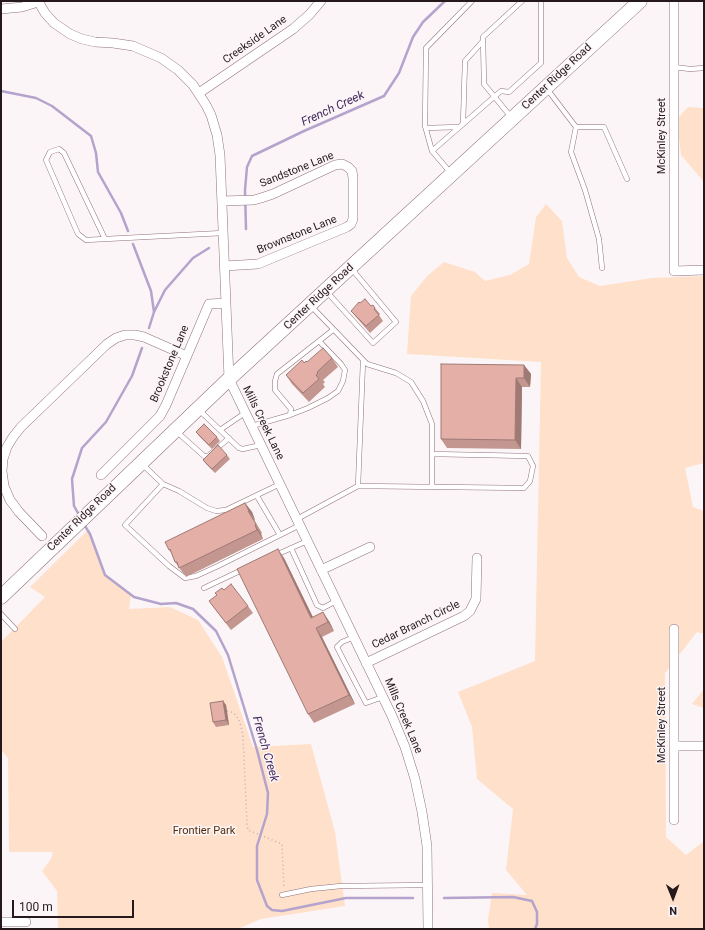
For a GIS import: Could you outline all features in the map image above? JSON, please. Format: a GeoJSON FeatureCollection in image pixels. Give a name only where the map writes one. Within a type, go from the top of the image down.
{"type":"FeatureCollection","features":[{"type":"Feature","properties":{"kind":"main road","name":"Center Ridge Road"},"geometry":{"type":"LineString","coordinates":[[1,597],[229,379],[640,1]]}},
{"type":"Feature","properties":{"kind":"street","name":"Creekside Lane"},"geometry":{"type":"LineString","coordinates":[[199,93],[297,26],[321,1]]}},
{"type":"Feature","properties":{"kind":"street","name":"McKinley Street"},"geometry":{"type":"LineString","coordinates":[[674,1],[674,271],[704,270]]}},
{"type":"Feature","properties":{"kind":"street","name":"Mills Creek Lane"},"geometry":{"type":"LineString","coordinates":[[38,2],[54,23],[70,34],[95,42],[133,46],[161,58],[186,77],[199,93],[210,115],[217,134],[220,155],[229,379],[354,637],[405,747],[415,779],[427,846],[428,929]]}},
{"type":"Feature","properties":{"kind":"street"},"geometry":{"type":"LineString","coordinates":[[1,8],[22,7],[38,2]]}},
{"type":"Feature","properties":{"kind":"street","name":"Sandstone Lane"},"geometry":{"type":"LineString","coordinates":[[222,201],[254,200],[273,194],[335,165],[342,164],[348,166],[352,171],[353,198]]}},
{"type":"Feature","properties":{"kind":"street","name":"Brownstone Lane"},"geometry":{"type":"LineString","coordinates":[[224,266],[258,264],[347,227],[351,224],[353,219],[353,198]]}},
{"type":"Feature","properties":{"kind":"street","name":"Brookstone Lane"},"geometry":{"type":"LineString","coordinates":[[101,475],[160,416],[209,304],[226,303]]}},
{"type":"Feature","properties":{"kind":"street"},"geometry":{"type":"LineString","coordinates":[[42,536],[19,512],[10,500],[4,486],[2,471],[4,459],[7,447],[13,437],[83,367],[116,338],[125,335],[144,337],[187,356]]}},
{"type":"Feature","properties":{"kind":"street"},"geometry":{"type":"LineString","coordinates":[[321,570],[370,547]]}},
{"type":"Feature","properties":{"kind":"street","name":"Cedar Branch Circle"},"geometry":{"type":"LineString","coordinates":[[366,663],[464,616],[470,611],[476,599],[477,558]]}},
{"type":"Feature","properties":{"kind":"street","name":"McKinley Street"},"geometry":{"type":"LineString","coordinates":[[674,629],[674,820]]}},
{"type":"Feature","properties":{"kind":"street"},"geometry":{"type":"LineString","coordinates":[[674,746],[704,746]]}},
{"type":"Feature","properties":{"kind":"street"},"geometry":{"type":"LineString","coordinates":[[1,922],[26,922]]}},
{"type":"Feature","properties":{"kind":"lane"},"geometry":{"type":"LineString","coordinates":[[452,174],[432,151],[426,128],[426,48],[472,1]]}},
{"type":"Feature","properties":{"kind":"lane"},"geometry":{"type":"LineString","coordinates":[[461,125],[465,61],[483,41],[483,38],[522,1]]}},
{"type":"Feature","properties":{"kind":"lane"},"geometry":{"type":"LineString","coordinates":[[432,151],[501,91],[509,92],[541,63],[541,1]]}},
{"type":"Feature","properties":{"kind":"lane"},"geometry":{"type":"LineString","coordinates":[[483,41],[484,84],[512,119]]}},
{"type":"Feature","properties":{"kind":"lane"},"geometry":{"type":"LineString","coordinates":[[674,67],[690,69],[704,68]]}},
{"type":"Feature","properties":{"kind":"lane"},"geometry":{"type":"LineString","coordinates":[[546,88],[576,127],[571,152],[585,190],[599,239],[602,268]]}},
{"type":"Feature","properties":{"kind":"lane"},"geometry":{"type":"LineString","coordinates":[[426,128],[461,125]]}},
{"type":"Feature","properties":{"kind":"lane"},"geometry":{"type":"LineString","coordinates":[[576,127],[604,127],[627,179]]}},
{"type":"Feature","properties":{"kind":"lane"},"geometry":{"type":"LineString","coordinates":[[105,239],[64,153],[59,149],[50,152],[46,160],[78,234],[86,240],[223,233]]}},
{"type":"Feature","properties":{"kind":"lane"},"geometry":{"type":"LineString","coordinates":[[325,291],[373,343],[396,322],[351,267]]}},
{"type":"Feature","properties":{"kind":"lane"},"geometry":{"type":"LineString","coordinates":[[310,305],[366,364],[396,373],[411,382],[423,401],[432,424],[432,487]]}},
{"type":"Feature","properties":{"kind":"lane"},"geometry":{"type":"LineString","coordinates":[[290,415],[291,409],[275,390],[277,374],[333,330]]}},
{"type":"Feature","properties":{"kind":"lane"},"geometry":{"type":"LineString","coordinates":[[252,426],[308,408],[338,392],[343,381],[345,370],[319,341]]}},
{"type":"Feature","properties":{"kind":"lane"},"geometry":{"type":"LineString","coordinates":[[358,486],[363,361]]}},
{"type":"Feature","properties":{"kind":"lane"},"geometry":{"type":"LineString","coordinates":[[198,409],[239,448],[243,449],[261,445]]}},
{"type":"Feature","properties":{"kind":"lane"},"geometry":{"type":"LineString","coordinates":[[220,430],[245,413]]}},
{"type":"Feature","properties":{"kind":"lane"},"geometry":{"type":"LineString","coordinates":[[175,430],[204,456],[208,456],[229,438]]}},
{"type":"Feature","properties":{"kind":"lane"},"geometry":{"type":"LineString","coordinates":[[163,484],[125,525],[185,578],[196,576],[280,536],[298,522],[358,486],[524,488],[530,481],[533,466],[528,456],[432,454]]}},
{"type":"Feature","properties":{"kind":"lane"},"geometry":{"type":"LineString","coordinates":[[141,462],[163,484],[179,491],[207,508],[216,511],[226,510],[280,484]]}},
{"type":"Feature","properties":{"kind":"lane"},"geometry":{"type":"LineString","coordinates":[[257,496],[280,536]]}},
{"type":"Feature","properties":{"kind":"lane"},"geometry":{"type":"LineString","coordinates":[[271,557],[307,541]]}},
{"type":"Feature","properties":{"kind":"lane"},"geometry":{"type":"LineString","coordinates":[[291,548],[317,606],[323,608],[336,601]]}},
{"type":"Feature","properties":{"kind":"lane"},"geometry":{"type":"LineString","coordinates":[[204,588],[252,566]]}},
{"type":"Feature","properties":{"kind":"lane"},"geometry":{"type":"LineString","coordinates":[[1,614],[15,629]]}},
{"type":"Feature","properties":{"kind":"lane"},"geometry":{"type":"LineString","coordinates":[[354,637],[342,642],[337,647],[366,703],[383,698]]}},
{"type":"Feature","properties":{"kind":"lane"},"geometry":{"type":"LineString","coordinates":[[283,895],[311,889],[341,886],[428,884]]}},
{"type":"Feature","properties":{"kind":"path"},"geometry":{"type":"LineString","coordinates":[[227,712],[231,712],[236,715],[240,722],[243,736],[248,830],[282,844],[283,895]]}},
{"type":"Feature","properties":{"kind":"green space"},"geometry":{"type":"Polygon","coordinates":[[[688,107],[704,108],[704,182],[681,155],[677,119],[688,107]]]}},
{"type":"Feature","properties":{"kind":"green space"},"geometry":{"type":"Polygon","coordinates":[[[546,204],[562,221],[567,258],[579,277],[600,286],[652,278],[704,276],[704,463],[685,468],[693,507],[704,511],[704,634],[697,632],[665,673],[666,837],[686,855],[704,841],[704,929],[489,929],[488,919],[492,893],[527,895],[506,870],[513,809],[477,779],[472,727],[458,692],[535,661],[541,362],[407,354],[411,296],[427,276],[444,262],[475,272],[485,281],[510,275],[529,264],[536,217],[546,204]]]}},
{"type":"Feature","properties":{"kind":"green space","name":"Frontier Park"},"geometry":{"type":"Polygon","coordinates":[[[88,530],[105,575],[131,595],[129,609],[170,607],[198,620],[222,657],[253,747],[311,744],[335,832],[345,906],[261,919],[238,929],[58,928],[57,891],[42,871],[51,859],[53,852],[9,852],[8,758],[1,750],[1,642],[45,597],[30,587],[88,530]]]}},
{"type":"Feature","properties":{"kind":"green space"},"geometry":{"type":"Polygon","coordinates":[[[704,689],[704,708],[692,704],[704,689]]]}},
{"type":"Feature","properties":{"kind":"building"},"geometry":{"type":"Polygon","coordinates":[[[365,299],[371,306],[373,305],[375,308],[374,309],[379,315],[366,326],[351,311],[359,302],[360,303],[365,299]]]}},
{"type":"Feature","properties":{"kind":"building"},"geometry":{"type":"Polygon","coordinates":[[[323,348],[332,358],[317,372],[318,373],[316,375],[319,379],[303,393],[286,375],[302,360],[304,363],[306,361],[307,362],[323,348]]]}},
{"type":"Feature","properties":{"kind":"building"},"geometry":{"type":"Polygon","coordinates":[[[441,364],[524,365],[524,378],[516,378],[515,440],[441,439],[441,364]]]}},
{"type":"Feature","properties":{"kind":"building"},"geometry":{"type":"Polygon","coordinates":[[[204,424],[217,437],[209,445],[196,432],[204,424]]]}},
{"type":"Feature","properties":{"kind":"building"},"geometry":{"type":"Polygon","coordinates":[[[218,445],[227,455],[212,469],[203,460],[218,445]]]}},
{"type":"Feature","properties":{"kind":"building"},"geometry":{"type":"Polygon","coordinates":[[[245,503],[256,524],[257,530],[179,568],[165,542],[245,503]]]}},
{"type":"Feature","properties":{"kind":"building"},"geometry":{"type":"Polygon","coordinates":[[[278,549],[311,618],[323,612],[328,622],[316,628],[349,695],[308,714],[237,569],[278,549]]]}},
{"type":"Feature","properties":{"kind":"building"},"geometry":{"type":"Polygon","coordinates":[[[231,584],[248,606],[226,623],[209,601],[217,595],[215,593],[222,588],[224,590],[231,584]]]}},
{"type":"Feature","properties":{"kind":"building"},"geometry":{"type":"Polygon","coordinates":[[[223,701],[226,720],[213,722],[210,703],[223,701]]]}},
{"type":"Feature","properties":{"kind":"waterway","name":"French Creek"},"geometry":{"type":"LineString","coordinates":[[246,229],[245,190],[247,167],[252,156],[304,131],[384,96],[399,73],[413,37],[423,22],[445,1]]}},
{"type":"Feature","properties":{"kind":"waterway"},"geometry":{"type":"LineString","coordinates":[[1,91],[36,98],[52,106],[91,136],[96,153],[98,172],[121,213],[128,231]]}},
{"type":"Feature","properties":{"kind":"waterway"},"geometry":{"type":"LineString","coordinates":[[133,244],[151,291],[154,312]]}},
{"type":"Feature","properties":{"kind":"waterway","name":"French Creek"},"geometry":{"type":"LineString","coordinates":[[149,328],[154,312],[165,290],[193,258],[209,248]]}},
{"type":"Feature","properties":{"kind":"waterway","name":"French Creek"},"geometry":{"type":"LineString","coordinates":[[78,513],[74,506],[72,479],[82,448],[106,422],[132,376],[142,348]]}},
{"type":"Feature","properties":{"kind":"waterway","name":"French Creek"},"geometry":{"type":"LineString","coordinates":[[85,526],[90,534],[105,575],[134,597],[161,604],[176,603],[193,609],[216,631],[228,655],[257,750],[268,793],[267,814],[257,846],[257,880],[267,906],[272,910],[282,911],[346,898],[413,898]]}},
{"type":"Feature","properties":{"kind":"waterway","name":"French Creek"},"geometry":{"type":"LineString","coordinates":[[444,898],[513,897],[532,901],[537,912],[537,924],[535,929]]}}]}
